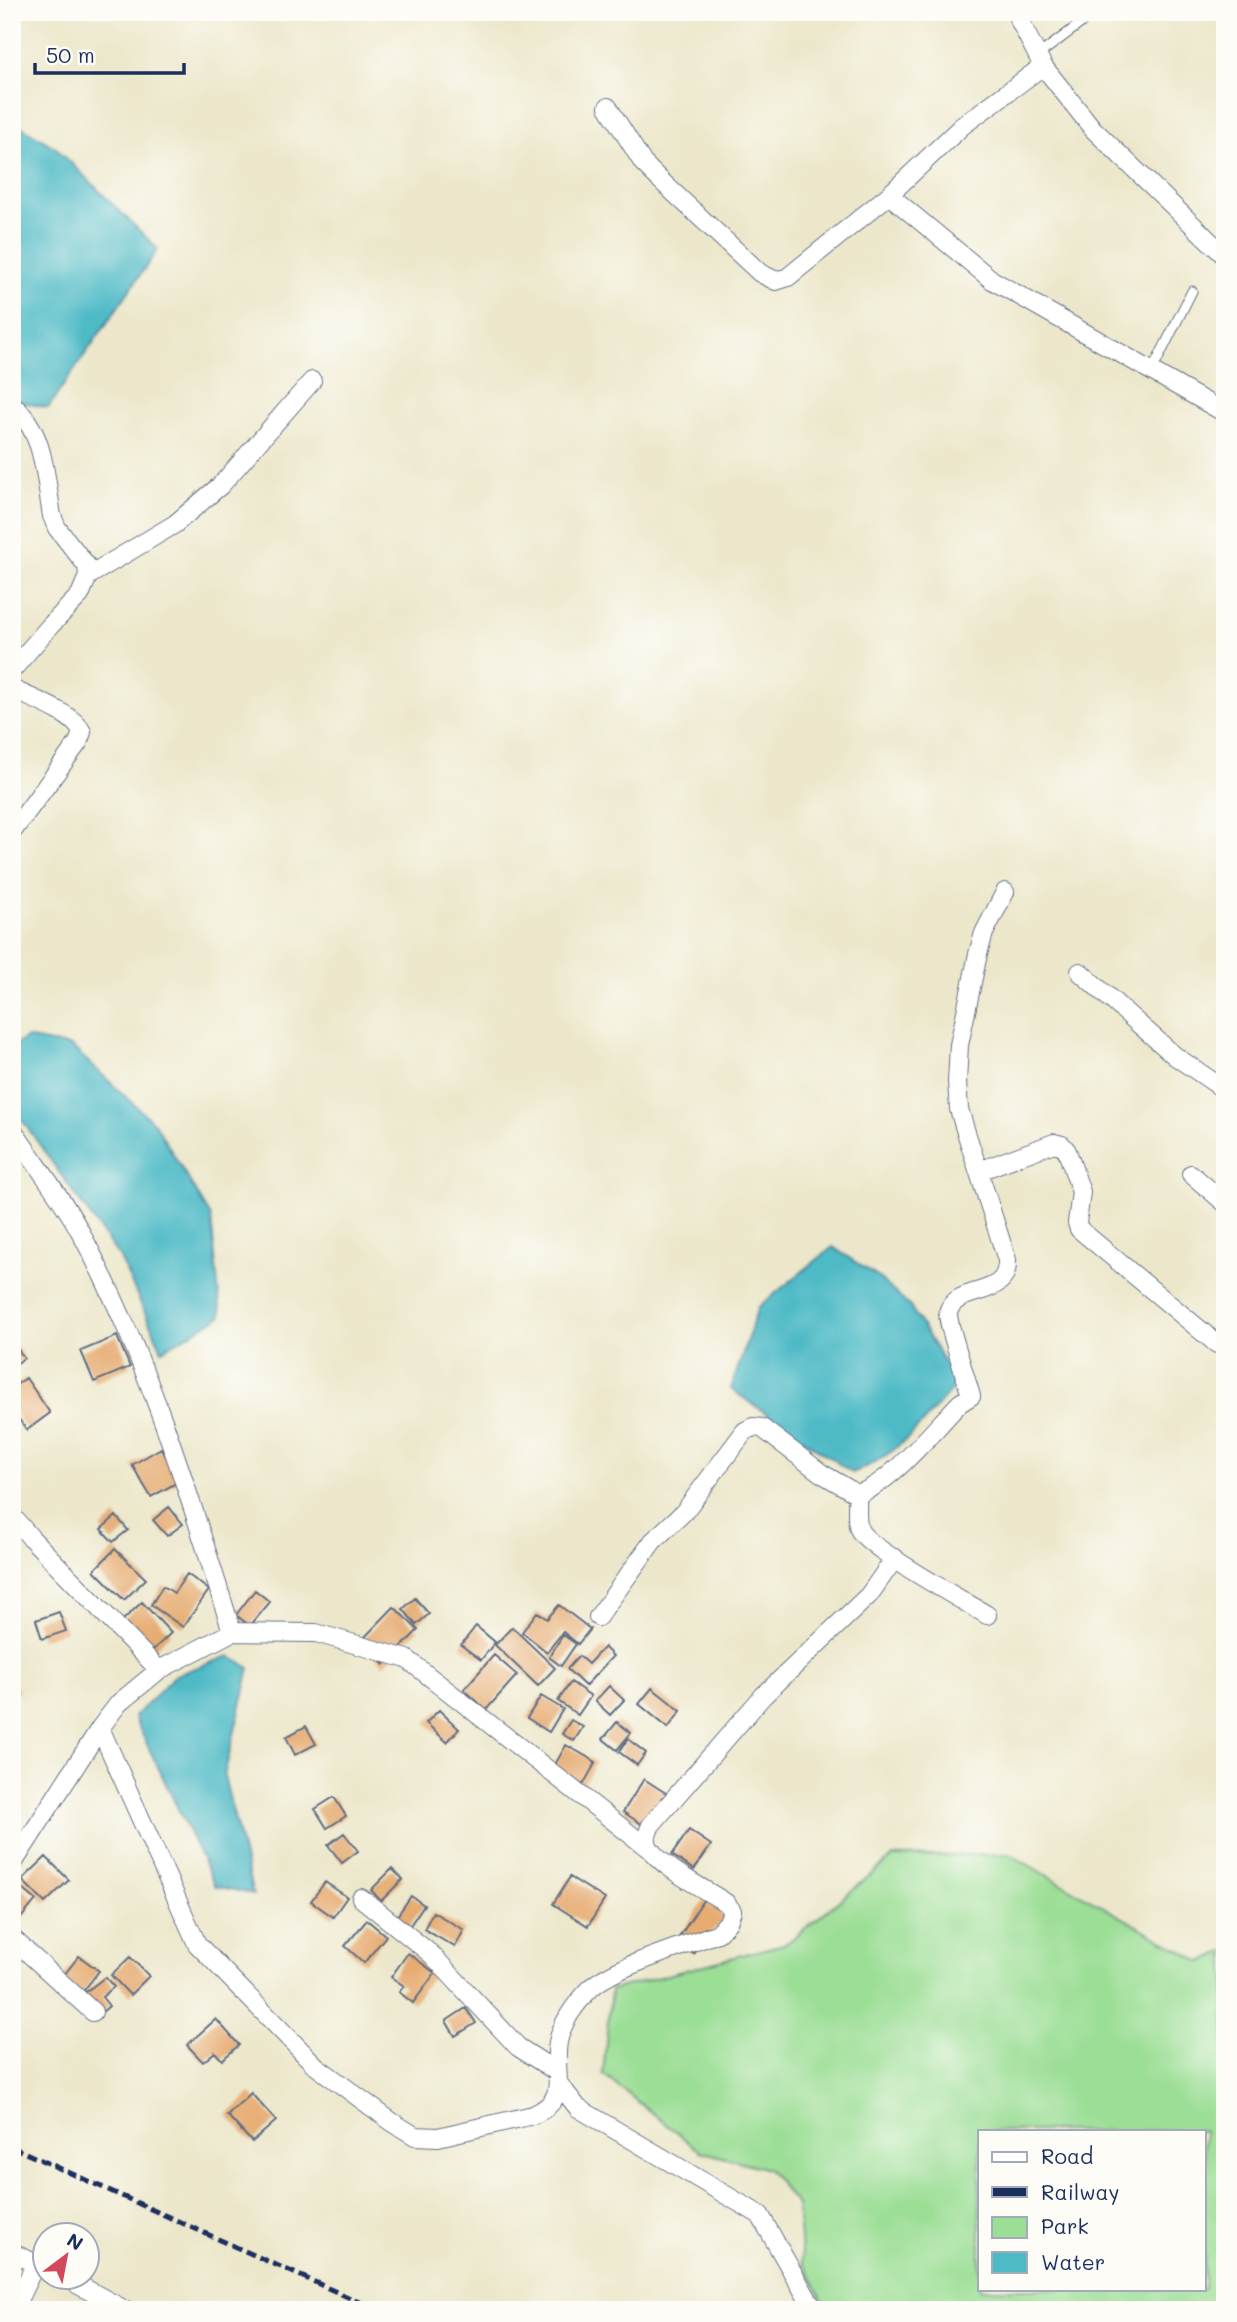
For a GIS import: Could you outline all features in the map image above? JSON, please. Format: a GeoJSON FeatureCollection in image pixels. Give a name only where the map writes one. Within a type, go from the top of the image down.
{"type":"FeatureCollection","features":[{"type":"Feature","properties":{"kind":"street"},"geometry":{"type":"LineString","coordinates":[[1015,12],[1040,61],[1093,129],[1225,256]]}},
{"type":"Feature","properties":{"kind":"street"},"geometry":{"type":"LineString","coordinates":[[608,107],[643,163],[760,273],[771,280],[780,281],[889,195],[962,125],[1040,61]]}},
{"type":"Feature","properties":{"kind":"street"},"geometry":{"type":"LineString","coordinates":[[889,195],[992,280],[1225,413]]}},
{"type":"Feature","properties":{"kind":"street"},"geometry":{"type":"LineString","coordinates":[[88,576],[175,524],[221,485],[312,381]]}},
{"type":"Feature","properties":{"kind":"street"},"geometry":{"type":"LineString","coordinates":[[12,404],[26,416],[35,431],[52,516],[57,528],[87,566],[88,576],[80,595],[12,670]]}},
{"type":"Feature","properties":{"kind":"street"},"geometry":{"type":"LineString","coordinates":[[12,689],[66,715],[78,723],[82,732],[78,743],[12,832]]}},
{"type":"Feature","properties":{"kind":"street"},"geometry":{"type":"LineString","coordinates":[[857,1494],[893,1472],[960,1403],[971,1396],[948,1321],[948,1312],[957,1300],[998,1284],[1005,1277],[1007,1270],[1007,1260],[959,1109],[957,1070],[959,1045],[978,954],[984,933],[1005,892]]}},
{"type":"Feature","properties":{"kind":"street"},"geometry":{"type":"LineString","coordinates":[[1080,972],[1175,1056],[1225,1090]]}},
{"type":"Feature","properties":{"kind":"street"},"geometry":{"type":"LineString","coordinates":[[12,1129],[81,1233],[131,1336],[178,1458],[232,1632]]}},
{"type":"Feature","properties":{"kind":"street"},"geometry":{"type":"LineString","coordinates":[[979,1171],[1054,1143],[1062,1145],[1067,1151],[1080,1192],[1077,1223],[1079,1230],[1217,1344]]}},
{"type":"Feature","properties":{"kind":"street"},"geometry":{"type":"LineString","coordinates":[[1191,1174],[1225,1203]]}},
{"type":"Feature","properties":{"kind":"street"},"geometry":{"type":"LineString","coordinates":[[598,1618],[653,1541],[684,1512],[750,1428],[762,1428],[821,1473],[857,1494]]}},
{"type":"Feature","properties":{"kind":"street"},"geometry":{"type":"LineString","coordinates":[[857,1494],[860,1531],[895,1559],[987,1615]]}},
{"type":"Feature","properties":{"kind":"street"},"geometry":{"type":"LineString","coordinates":[[12,1516],[159,1670]]}},
{"type":"Feature","properties":{"kind":"street"},"geometry":{"type":"LineString","coordinates":[[649,1849],[646,1839],[650,1825],[763,1696],[869,1595],[895,1559]]}},
{"type":"Feature","properties":{"kind":"street"},"geometry":{"type":"LineString","coordinates":[[12,1865],[100,1728],[119,1703],[159,1670],[232,1632],[316,1633],[407,1659],[660,1860],[726,1903],[732,1911],[728,1922],[718,1933],[610,1975],[594,1985],[579,2001],[562,2029],[557,2045],[558,2078],[555,2099],[547,2109],[533,2115],[438,2137],[415,2136],[316,2066],[197,1944],[100,1728]]}},
{"type":"Feature","properties":{"kind":"street"},"geometry":{"type":"LineString","coordinates":[[361,1898],[431,1954],[518,2047],[558,2078],[578,2108],[760,2215],[814,2310]]}},
{"type":"Feature","properties":{"kind":"street"},"geometry":{"type":"LineString","coordinates":[[12,1938],[93,2012]]}},
{"type":"Feature","properties":{"kind":"street"},"geometry":{"type":"LineString","coordinates":[[12,2253],[32,2261]]}},
{"type":"Feature","properties":{"kind":"street"},"geometry":{"type":"LineString","coordinates":[[16,2310],[20,2296],[32,2278]]}},
{"type":"Feature","properties":{"kind":"street"},"geometry":{"type":"LineString","coordinates":[[87,2290],[125,2310]]}},
{"type":"Feature","properties":{"kind":"lane"},"geometry":{"type":"LineString","coordinates":[[1040,61],[1096,12]]}},
{"type":"Feature","properties":{"kind":"lane"},"geometry":{"type":"LineString","coordinates":[[1152,371],[1192,291]]}},
{"type":"Feature","properties":{"kind":"green space"},"geometry":{"type":"Polygon","coordinates":[[[1009,1854],[1202,1962],[1225,1951],[1225,2310],[829,2310],[802,2262],[797,2205],[768,2169],[700,2151],[603,2074],[611,1990],[787,1943],[893,1857],[1009,1854]]]}},
{"type":"Feature","properties":{"kind":"water"},"geometry":{"type":"Polygon","coordinates":[[[12,121],[56,148],[158,249],[48,408],[12,400],[12,121]]]}},
{"type":"Feature","properties":{"kind":"water"},"geometry":{"type":"Polygon","coordinates":[[[26,1038],[72,1047],[155,1124],[211,1217],[221,1316],[162,1350],[120,1258],[12,1106],[12,1047],[26,1038]]]}},
{"type":"Feature","properties":{"kind":"water"},"geometry":{"type":"Polygon","coordinates":[[[833,1247],[879,1278],[911,1308],[957,1383],[911,1435],[884,1457],[852,1473],[731,1389],[758,1307],[833,1247]]]}},
{"type":"Feature","properties":{"kind":"water"},"geometry":{"type":"Polygon","coordinates":[[[229,1656],[250,1668],[224,1776],[253,1894],[215,1886],[134,1717],[175,1675],[229,1656]]]}},
{"type":"Feature","properties":{"kind":"building"},"geometry":{"type":"Polygon","coordinates":[[[117,1336],[130,1367],[94,1382],[81,1351],[117,1336]]]}},
{"type":"Feature","properties":{"kind":"building"},"geometry":{"type":"Polygon","coordinates":[[[12,1341],[24,1358],[12,1367],[12,1341]]]}},
{"type":"Feature","properties":{"kind":"building"},"geometry":{"type":"Polygon","coordinates":[[[26,1378],[50,1413],[27,1430],[12,1410],[12,1388],[26,1378]]]}},
{"type":"Feature","properties":{"kind":"building"},"geometry":{"type":"Polygon","coordinates":[[[161,1448],[180,1481],[151,1497],[132,1465],[161,1448]]]}},
{"type":"Feature","properties":{"kind":"building"},"geometry":{"type":"Polygon","coordinates":[[[169,1507],[183,1524],[167,1536],[153,1520],[169,1507]]]}},
{"type":"Feature","properties":{"kind":"building"},"geometry":{"type":"Polygon","coordinates":[[[116,1516],[128,1530],[113,1542],[101,1529],[116,1516]]]}},
{"type":"Feature","properties":{"kind":"building"},"geometry":{"type":"Polygon","coordinates":[[[115,1549],[146,1579],[124,1600],[94,1570],[115,1549]]]}},
{"type":"Feature","properties":{"kind":"building"},"geometry":{"type":"Polygon","coordinates":[[[187,1574],[209,1590],[183,1627],[151,1605],[163,1586],[174,1593],[187,1574]]]}},
{"type":"Feature","properties":{"kind":"building"},"geometry":{"type":"Polygon","coordinates":[[[255,1590],[270,1602],[250,1626],[236,1615],[255,1590]]]}},
{"type":"Feature","properties":{"kind":"building"},"geometry":{"type":"Polygon","coordinates":[[[415,1598],[429,1614],[416,1625],[403,1609],[415,1598]]]}},
{"type":"Feature","properties":{"kind":"building"},"geometry":{"type":"Polygon","coordinates":[[[142,1602],[171,1633],[152,1651],[123,1620],[142,1602]]]}},
{"type":"Feature","properties":{"kind":"building"},"geometry":{"type":"Polygon","coordinates":[[[559,1605],[590,1629],[578,1644],[563,1632],[547,1652],[522,1632],[537,1612],[547,1619],[559,1605]]]}},
{"type":"Feature","properties":{"kind":"building"},"geometry":{"type":"Polygon","coordinates":[[[394,1607],[418,1630],[384,1665],[360,1642],[394,1607]]]}},
{"type":"Feature","properties":{"kind":"building"},"geometry":{"type":"Polygon","coordinates":[[[59,1612],[66,1631],[42,1639],[36,1620],[59,1612]]]}},
{"type":"Feature","properties":{"kind":"building"},"geometry":{"type":"Polygon","coordinates":[[[476,1626],[495,1642],[481,1660],[461,1645],[476,1626]]]}},
{"type":"Feature","properties":{"kind":"building"},"geometry":{"type":"Polygon","coordinates":[[[512,1627],[555,1668],[538,1686],[495,1645],[512,1627]]]}},
{"type":"Feature","properties":{"kind":"building"},"geometry":{"type":"Polygon","coordinates":[[[563,1635],[576,1644],[561,1666],[549,1657],[563,1635]]]}},
{"type":"Feature","properties":{"kind":"building"},"geometry":{"type":"Polygon","coordinates":[[[604,1647],[613,1656],[585,1686],[567,1669],[579,1656],[588,1664],[604,1647]]]}},
{"type":"Feature","properties":{"kind":"building"},"geometry":{"type":"Polygon","coordinates":[[[494,1655],[517,1675],[486,1710],[464,1689],[494,1655]]]}},
{"type":"Feature","properties":{"kind":"building"},"geometry":{"type":"Polygon","coordinates":[[[571,1682],[591,1696],[578,1715],[558,1701],[571,1682]]]}},
{"type":"Feature","properties":{"kind":"building"},"geometry":{"type":"Polygon","coordinates":[[[12,1685],[19,1689],[12,1700],[12,1685]]]}},
{"type":"Feature","properties":{"kind":"building"},"geometry":{"type":"Polygon","coordinates":[[[609,1686],[624,1700],[610,1715],[595,1701],[609,1686]]]}},
{"type":"Feature","properties":{"kind":"building"},"geometry":{"type":"Polygon","coordinates":[[[652,1688],[681,1711],[668,1728],[639,1704],[652,1688]]]}},
{"type":"Feature","properties":{"kind":"building"},"geometry":{"type":"Polygon","coordinates":[[[541,1696],[563,1709],[549,1732],[527,1718],[541,1696]]]}},
{"type":"Feature","properties":{"kind":"building"},"geometry":{"type":"Polygon","coordinates":[[[439,1710],[459,1729],[447,1742],[426,1723],[439,1710]]]}},
{"type":"Feature","properties":{"kind":"building"},"geometry":{"type":"Polygon","coordinates":[[[571,1720],[583,1727],[574,1741],[562,1734],[571,1720]]]}},
{"type":"Feature","properties":{"kind":"building"},"geometry":{"type":"Polygon","coordinates":[[[617,1722],[631,1733],[617,1750],[603,1739],[617,1722]]]}},
{"type":"Feature","properties":{"kind":"building"},"geometry":{"type":"Polygon","coordinates":[[[306,1726],[316,1744],[295,1755],[286,1737],[306,1726]]]}},
{"type":"Feature","properties":{"kind":"building"},"geometry":{"type":"Polygon","coordinates":[[[628,1739],[646,1753],[637,1765],[619,1752],[628,1739]]]}},
{"type":"Feature","properties":{"kind":"building"},"geometry":{"type":"Polygon","coordinates":[[[566,1745],[596,1762],[583,1785],[553,1768],[566,1745]]]}},
{"type":"Feature","properties":{"kind":"building"},"geometry":{"type":"Polygon","coordinates":[[[644,1779],[675,1799],[654,1832],[623,1812],[644,1779]]]}},
{"type":"Feature","properties":{"kind":"building"},"geometry":{"type":"Polygon","coordinates":[[[334,1797],[346,1816],[327,1828],[315,1809],[334,1797]]]}},
{"type":"Feature","properties":{"kind":"building"},"geometry":{"type":"Polygon","coordinates":[[[689,1830],[711,1845],[694,1870],[672,1855],[689,1830]]]}},
{"type":"Feature","properties":{"kind":"building"},"geometry":{"type":"Polygon","coordinates":[[[344,1833],[358,1851],[342,1863],[328,1845],[344,1833]]]}},
{"type":"Feature","properties":{"kind":"building"},"geometry":{"type":"Polygon","coordinates":[[[46,1857],[69,1880],[45,1903],[22,1880],[46,1857]]]}},
{"type":"Feature","properties":{"kind":"building"},"geometry":{"type":"Polygon","coordinates":[[[392,1869],[403,1879],[381,1901],[371,1890],[392,1869]]]}},
{"type":"Feature","properties":{"kind":"building"},"geometry":{"type":"Polygon","coordinates":[[[570,1877],[605,1899],[588,1926],[553,1904],[570,1877]]]}},
{"type":"Feature","properties":{"kind":"building"},"geometry":{"type":"Polygon","coordinates":[[[325,1882],[347,1897],[333,1917],[311,1901],[325,1882]]]}},
{"type":"Feature","properties":{"kind":"building"},"geometry":{"type":"Polygon","coordinates":[[[19,1886],[36,1900],[12,1929],[12,1893],[19,1886]]]}},
{"type":"Feature","properties":{"kind":"building"},"geometry":{"type":"Polygon","coordinates":[[[411,1896],[424,1905],[406,1931],[393,1922],[411,1896]]]}},
{"type":"Feature","properties":{"kind":"building"},"geometry":{"type":"Polygon","coordinates":[[[704,1899],[729,1916],[705,1938],[694,1954],[676,1942],[704,1899]]]}},
{"type":"Feature","properties":{"kind":"building"},"geometry":{"type":"Polygon","coordinates":[[[433,1912],[464,1930],[455,1947],[424,1929],[433,1912]]]}},
{"type":"Feature","properties":{"kind":"building"},"geometry":{"type":"Polygon","coordinates":[[[367,1920],[386,1936],[364,1963],[345,1946],[367,1920]]]}},
{"type":"Feature","properties":{"kind":"building"},"geometry":{"type":"Polygon","coordinates":[[[408,1953],[435,1973],[413,2003],[399,1992],[404,1986],[391,1977],[408,1953]]]}},
{"type":"Feature","properties":{"kind":"building"},"geometry":{"type":"Polygon","coordinates":[[[79,1956],[99,1971],[81,1994],[61,1979],[79,1956]]]}},
{"type":"Feature","properties":{"kind":"building"},"geometry":{"type":"Polygon","coordinates":[[[130,1957],[149,1976],[130,1995],[111,1975],[130,1957]]]}},
{"type":"Feature","properties":{"kind":"building"},"geometry":{"type":"Polygon","coordinates":[[[105,1977],[114,1987],[102,1997],[109,2006],[94,2019],[78,1998],[105,1977]]]}},
{"type":"Feature","properties":{"kind":"building"},"geometry":{"type":"Polygon","coordinates":[[[466,2008],[476,2023],[455,2036],[446,2021],[466,2008]]]}},
{"type":"Feature","properties":{"kind":"building"},"geometry":{"type":"Polygon","coordinates":[[[216,2019],[239,2045],[222,2060],[215,2052],[203,2062],[187,2045],[216,2019]]]}},
{"type":"Feature","properties":{"kind":"building"},"geometry":{"type":"Polygon","coordinates":[[[251,2093],[276,2121],[252,2142],[227,2115],[251,2093]]]}},
{"type":"Feature","properties":{"kind":"railway"},"geometry":{"type":"LineString","coordinates":[[12,2147],[377,2310]]}}]}
